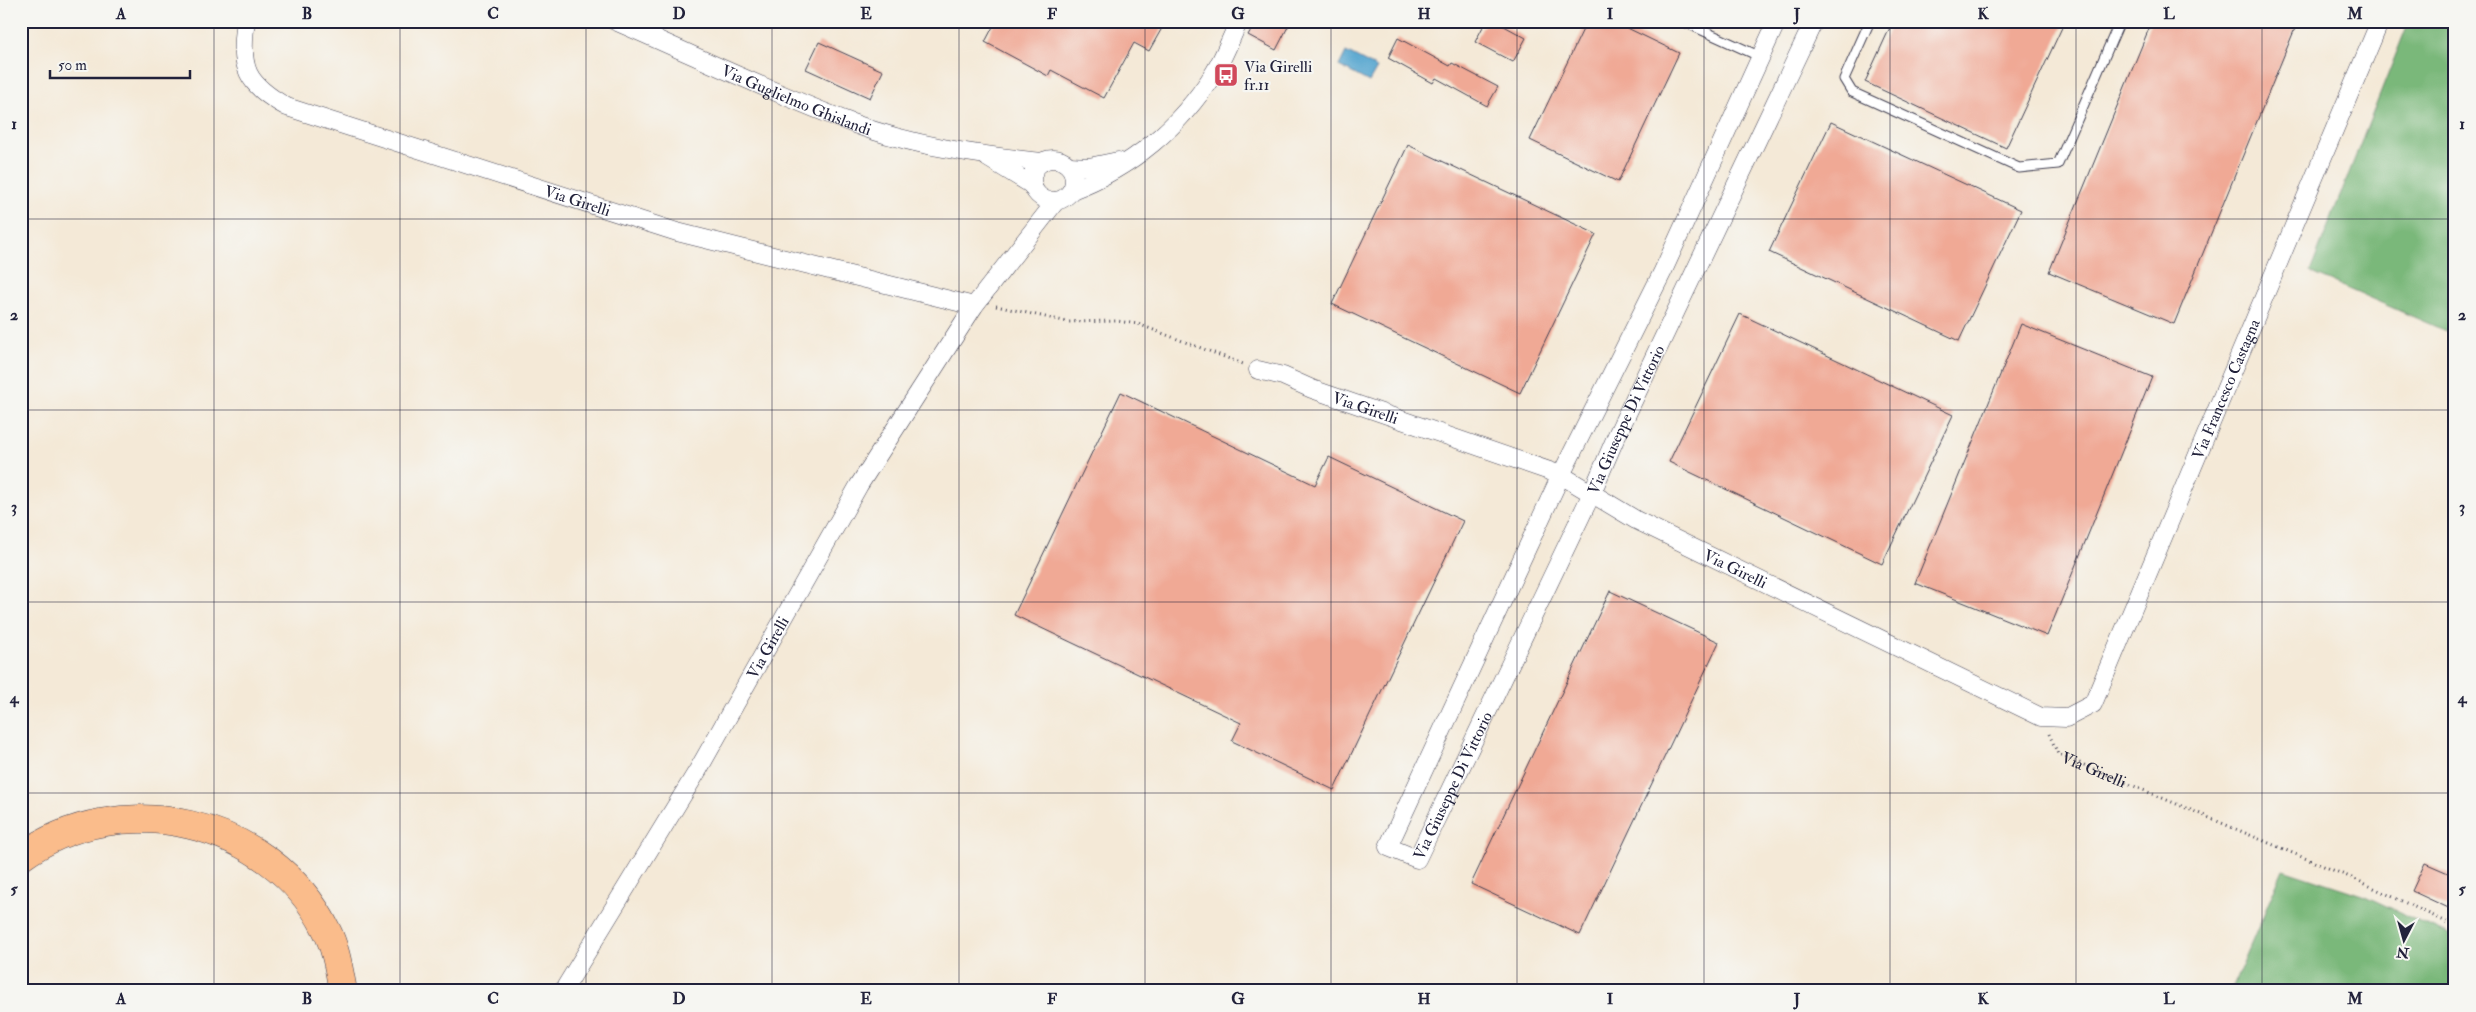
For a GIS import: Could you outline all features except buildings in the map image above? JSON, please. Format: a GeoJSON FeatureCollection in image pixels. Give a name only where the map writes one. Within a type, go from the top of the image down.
{"type":"FeatureCollection","features":[{"type":"Feature","properties":{"kind":"highway"},"geometry":{"type":"LineString","coordinates":[[24,857],[80,827],[118,819],[153,818],[190,824],[229,837],[259,854],[286,875],[307,898],[326,929],[338,961],[343,991]]}},
{"type":"Feature","properties":{"kind":"street","name":"Via Girelli"},"geometry":{"type":"LineString","coordinates":[[246,21],[245,63],[254,85],[266,95],[287,107],[677,232],[974,306]]}},
{"type":"Feature","properties":{"kind":"street","name":"Via Guglielmo Ghislandi"},"geometry":{"type":"LineString","coordinates":[[615,21],[854,124],[921,143],[984,156],[1042,162]]}},
{"type":"Feature","properties":{"kind":"street","name":"Via Girelli"},"geometry":{"type":"LineString","coordinates":[[563,991],[698,770],[859,485],[974,306],[1056,201],[1065,198],[1072,190],[1090,183],[1133,158],[1157,141],[1193,103],[1215,72],[1239,21]]}},
{"type":"Feature","properties":{"kind":"street","name":"Via Giuseppe Di Vittorio"},"geometry":{"type":"LineString","coordinates":[[1777,21],[1663,271],[1561,475],[1388,847],[1417,859],[1814,21]]}},
{"type":"Feature","properties":{"kind":"street","name":"Via Francesco Castagna"},"geometry":{"type":"LineString","coordinates":[[2041,717],[2066,718],[2093,704],[2380,21]]}},
{"type":"Feature","properties":{"kind":"street","name":"Via Guglielmo Ghislandi"},"geometry":{"type":"LineString","coordinates":[[984,156],[1032,185]]}},
{"type":"Feature","properties":{"kind":"street","name":"Via Girelli"},"geometry":{"type":"LineString","coordinates":[[1042,162],[1056,161],[1068,166],[1089,168],[1133,158]]}},
{"type":"Feature","properties":{"kind":"street"},"geometry":{"type":"LineString","coordinates":[[1042,162],[1035,169],[1032,185],[1038,195],[1046,200],[1056,201]]}},
{"type":"Feature","properties":{"kind":"street"},"geometry":{"type":"LineString","coordinates":[[1068,166],[1073,176],[1072,190]]}},
{"type":"Feature","properties":{"kind":"street","name":"Via Girelli"},"geometry":{"type":"LineString","coordinates":[[1258,370],[1283,376],[1312,389],[1561,475],[1591,495],[1636,520],[2041,717]]}},
{"type":"Feature","properties":{"kind":"lane"},"geometry":{"type":"LineString","coordinates":[[1682,21],[1761,57]]}},
{"type":"Feature","properties":{"kind":"lane"},"geometry":{"type":"LineString","coordinates":[[1870,21],[1844,79],[1852,92],[2019,168],[2058,164],[2120,21]]}},
{"type":"Feature","properties":{"kind":"path"},"geometry":{"type":"LineString","coordinates":[[974,306],[996,306],[1068,322],[1138,324],[1258,370]]}},
{"type":"Feature","properties":{"kind":"path","name":"Via Girelli"},"geometry":{"type":"LineString","coordinates":[[2041,717],[2058,754],[2359,880],[2455,926]]}},
{"type":"Feature","properties":{"kind":"green space"},"geometry":{"type":"Polygon","coordinates":[[[2409,21],[2455,21],[2455,335],[2310,272],[2409,21]]]}},
{"type":"Feature","properties":{"kind":"green space"},"geometry":{"type":"Polygon","coordinates":[[[2283,869],[2365,896],[2455,938],[2455,991],[2231,991],[2283,869]]]}},
{"type":"Feature","properties":{"kind":"water"},"geometry":{"type":"Polygon","coordinates":[[[1346,52],[1377,68],[1369,82],[1339,66],[1346,52]]]}},
{"type":"Feature","properties":{"kind":"place","name":"Via Girelli fr.11"},"geometry":{"type":"Point","coordinates":[1226,75]}}]}
